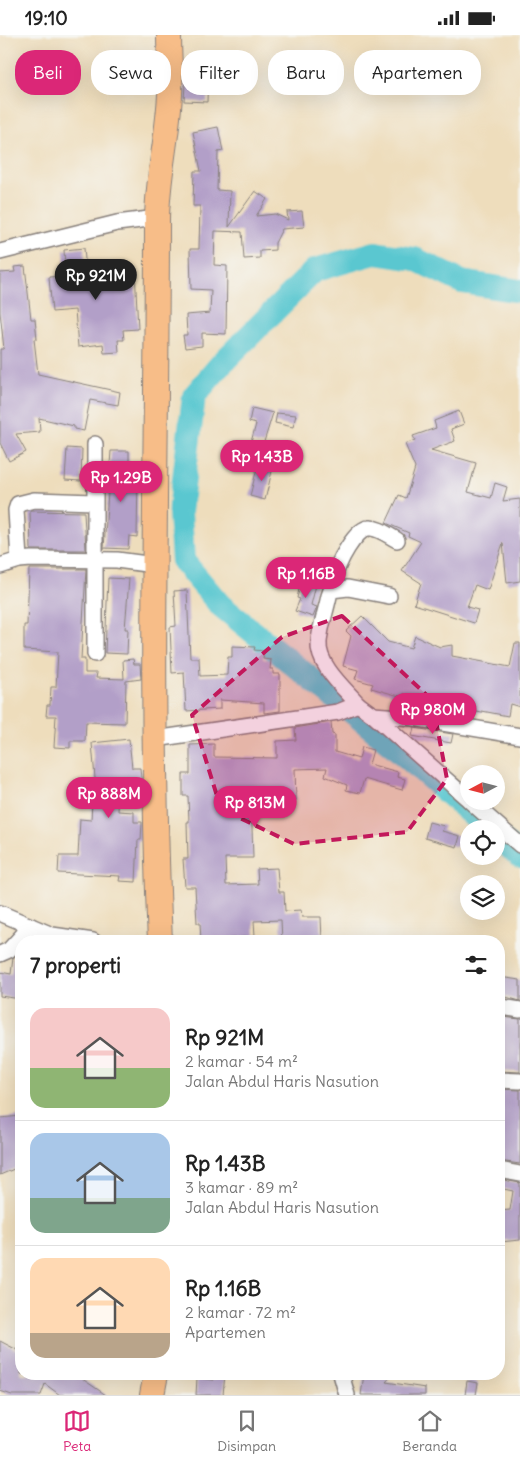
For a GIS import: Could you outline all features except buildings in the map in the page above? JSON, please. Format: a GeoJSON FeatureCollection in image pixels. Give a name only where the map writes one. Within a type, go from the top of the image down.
{"type":"FeatureCollection","features":[{"type":"Feature","properties":{"kind":"main road"},"geometry":{"type":"LineString","coordinates":[[160,935],[155,739],[154,565],[158,303],[157,218],[170,94],[169,35]]}},
{"type":"Feature","properties":{"kind":"main road"},"geometry":{"type":"LineString","coordinates":[[152,1395],[155,1380]]}},
{"type":"Feature","properties":{"kind":"street"},"geometry":{"type":"LineString","coordinates":[[0,252],[117,223],[157,218]]}},
{"type":"Feature","properties":{"kind":"street"},"geometry":{"type":"LineString","coordinates":[[95,444],[95,654]]}},
{"type":"Feature","properties":{"kind":"street"},"geometry":{"type":"LineString","coordinates":[[19,560],[16,510],[18,503],[34,500],[94,502]]}},
{"type":"Feature","properties":{"kind":"street"},"geometry":{"type":"LineString","coordinates":[[336,588],[335,577],[338,564],[348,546],[362,529],[369,527],[377,529],[397,540]]}},
{"type":"Feature","properties":{"kind":"street"},"geometry":{"type":"LineString","coordinates":[[0,566],[19,560],[96,560],[154,565]]}},
{"type":"Feature","properties":{"kind":"street"},"geometry":{"type":"LineString","coordinates":[[349,708],[320,652],[319,643],[331,590],[348,588],[389,596]]}},
{"type":"Feature","properties":{"kind":"street"},"geometry":{"type":"LineString","coordinates":[[155,739],[349,708],[373,715],[413,718],[520,736]]}},
{"type":"Feature","properties":{"kind":"street"},"geometry":{"type":"LineString","coordinates":[[373,715],[460,792]]}},
{"type":"Feature","properties":{"kind":"street"},"geometry":{"type":"LineString","coordinates":[[480,810],[520,845]]}},
{"type":"Feature","properties":{"kind":"street"},"geometry":{"type":"LineString","coordinates":[[0,913],[52,935]]}},
{"type":"Feature","properties":{"kind":"street"},"geometry":{"type":"LineString","coordinates":[[23,935],[31,926]]}},
{"type":"Feature","properties":{"kind":"street"},"geometry":{"type":"LineString","coordinates":[[0,954],[9,950],[15,943]]}},
{"type":"Feature","properties":{"kind":"street"},"geometry":{"type":"LineString","coordinates":[[505,1008],[520,1010]]}},
{"type":"Feature","properties":{"kind":"street"},"geometry":{"type":"LineString","coordinates":[[505,1080],[520,1081]]}},
{"type":"Feature","properties":{"kind":"street"},"geometry":{"type":"LineString","coordinates":[[505,1171],[520,1174]]}},
{"type":"Feature","properties":{"kind":"street"},"geometry":{"type":"LineString","coordinates":[[343,1380],[347,1395]]}},
{"type":"Feature","properties":{"kind":"highlighted area"},"geometry":{"type":"Polygon","coordinates":[[[342,616],[432,700],[447,779],[407,832],[294,844],[221,809],[192,715],[282,637],[342,616]]]}},
{"type":"Feature","properties":{"kind":"waterway"},"geometry":{"type":"LineString","coordinates":[[478,820],[395,747],[220,605],[183,561],[180,512],[194,396],[222,363],[315,270],[375,253],[415,259],[462,282],[520,291]]}},
{"type":"Feature","properties":{"kind":"waterway"},"geometry":{"type":"LineString","coordinates":[[505,844],[520,856]]}}]}
